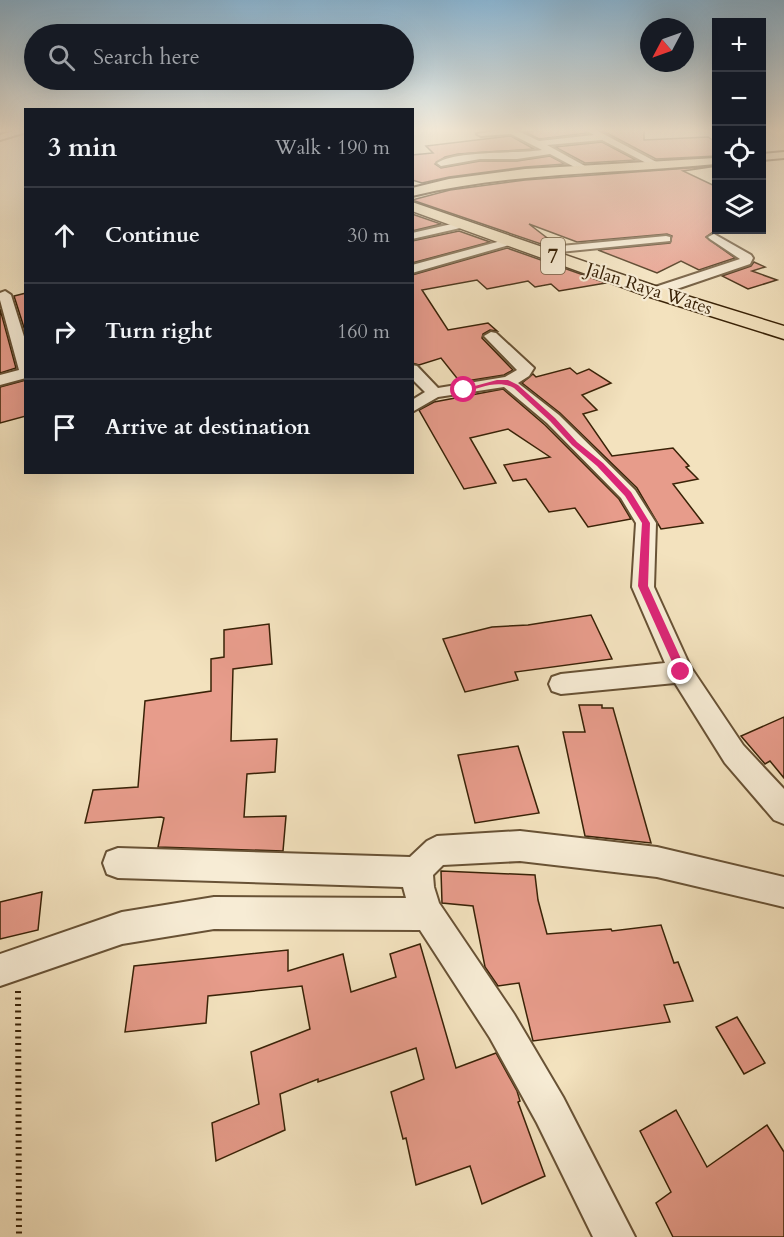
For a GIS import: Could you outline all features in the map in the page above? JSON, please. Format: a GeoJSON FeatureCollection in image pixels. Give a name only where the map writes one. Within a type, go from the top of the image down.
{"type":"FeatureCollection","features":[{"type":"Feature","properties":{"kind":"highway","name":"Jalan Raya Wates"},"geometry":{"type":"LineString","coordinates":[[414,207],[654,292],[784,333]]}},
{"type":"Feature","properties":{"kind":"main road"},"geometry":{"type":"LineString","coordinates":[[414,192],[430,188]]}},
{"type":"Feature","properties":{"kind":"street"},"geometry":{"type":"LineString","coordinates":[[414,236],[465,224]]}},
{"type":"Feature","properties":{"kind":"street"},"geometry":{"type":"LineString","coordinates":[[654,292],[746,261],[747,258],[743,254],[714,237]]}},
{"type":"Feature","properties":{"kind":"street"},"geometry":{"type":"LineString","coordinates":[[540,251],[666,239]]}},
{"type":"Feature","properties":{"kind":"street"},"geometry":{"type":"LineString","coordinates":[[414,268],[512,241]]}},
{"type":"Feature","properties":{"kind":"street"},"geometry":{"type":"LineString","coordinates":[[7,294],[24,364]]}},
{"type":"Feature","properties":{"kind":"street"},"geometry":{"type":"LineString","coordinates":[[414,406],[434,393],[508,382],[524,373],[526,368],[491,336]]}},
{"type":"Feature","properties":{"kind":"street"},"geometry":{"type":"LineString","coordinates":[[414,371],[434,393]]}},
{"type":"Feature","properties":{"kind":"street"},"geometry":{"type":"LineString","coordinates":[[0,380],[24,373]]}},
{"type":"Feature","properties":{"kind":"street"},"geometry":{"type":"LineString","coordinates":[[508,382],[553,419],[628,494],[646,523],[643,586],[681,672],[734,754],[784,810]]}},
{"type":"Feature","properties":{"kind":"street"},"geometry":{"type":"LineString","coordinates":[[561,684],[681,672]]}},
{"type":"Feature","properties":{"kind":"street"},"geometry":{"type":"LineString","coordinates":[[615,1237],[550,1110],[502,1026],[428,914],[418,889],[417,872],[426,859],[437,851],[520,846],[657,862],[784,891]]}},
{"type":"Feature","properties":{"kind":"street"},"geometry":{"type":"LineString","coordinates":[[118,863],[417,872]]}},
{"type":"Feature","properties":{"kind":"street"},"geometry":{"type":"LineString","coordinates":[[9,967],[122,928],[214,913],[428,914]]}},
{"type":"Feature","properties":{"kind":"path"},"geometry":{"type":"LineString","coordinates":[[9,967],[19,1237]]}},
{"type":"Feature","properties":{"kind":"building"},"geometry":{"type":"Polygon","coordinates":[[[467,188],[712,188],[712,233],[706,237],[735,258],[699,270],[681,261],[657,273],[598,250],[670,243],[672,236],[667,234],[577,242],[529,224],[555,244],[544,245],[414,199],[467,188]]]}},
{"type":"Feature","properties":{"kind":"building"},"geometry":{"type":"Polygon","coordinates":[[[414,215],[441,224],[414,231],[414,215]]]}},
{"type":"Feature","properties":{"kind":"building"},"geometry":{"type":"Polygon","coordinates":[[[459,231],[490,242],[414,262],[414,241],[459,231]]]}},
{"type":"Feature","properties":{"kind":"building"},"geometry":{"type":"Polygon","coordinates":[[[507,248],[606,283],[559,291],[551,284],[535,287],[528,281],[487,289],[477,280],[422,290],[448,330],[488,323],[497,331],[490,330],[483,334],[482,338],[513,370],[504,375],[460,382],[441,358],[419,365],[414,364],[414,274],[507,248]]]}},
{"type":"Feature","properties":{"kind":"building"},"geometry":{"type":"Polygon","coordinates":[[[754,262],[765,267],[752,271],[777,280],[748,289],[722,276],[751,266],[754,262]]]}},
{"type":"Feature","properties":{"kind":"building"},"geometry":{"type":"Polygon","coordinates":[[[24,294],[24,328],[14,296],[24,294]]]}},
{"type":"Feature","properties":{"kind":"building"},"geometry":{"type":"Polygon","coordinates":[[[0,309],[16,368],[0,373],[0,309]]]}},
{"type":"Feature","properties":{"kind":"building"},"geometry":{"type":"Polygon","coordinates":[[[570,368],[577,374],[589,369],[611,383],[582,395],[597,410],[583,414],[612,456],[673,448],[689,466],[686,467],[698,479],[673,484],[703,523],[661,529],[637,488],[560,413],[522,383],[533,374],[536,377],[570,368]]]}},
{"type":"Feature","properties":{"kind":"building"},"geometry":{"type":"Polygon","coordinates":[[[24,381],[24,417],[0,423],[0,387],[24,381]]]}},
{"type":"Feature","properties":{"kind":"building"},"geometry":{"type":"Polygon","coordinates":[[[503,389],[545,425],[619,499],[631,519],[588,527],[575,508],[549,512],[526,479],[513,481],[504,465],[550,457],[508,429],[470,438],[496,483],[464,489],[419,410],[434,402],[503,389]]]}},
{"type":"Feature","properties":{"kind":"building"},"geometry":{"type":"Polygon","coordinates":[[[591,615],[612,659],[515,672],[518,680],[465,692],[443,639],[492,627],[528,625],[591,615]]]}},
{"type":"Feature","properties":{"kind":"building"},"geometry":{"type":"Polygon","coordinates":[[[269,624],[272,664],[233,669],[231,741],[277,739],[275,772],[247,774],[244,817],[286,816],[283,851],[158,847],[164,818],[161,817],[85,823],[93,790],[138,787],[145,701],[211,691],[211,659],[224,657],[224,630],[269,624]]]}},
{"type":"Feature","properties":{"kind":"building"},"geometry":{"type":"Polygon","coordinates":[[[579,705],[602,705],[602,708],[613,708],[651,843],[585,836],[563,732],[585,732],[579,705]]]}},
{"type":"Feature","properties":{"kind":"building"},"geometry":{"type":"Polygon","coordinates":[[[784,717],[784,778],[770,761],[765,764],[741,736],[784,717]]]}},
{"type":"Feature","properties":{"kind":"building"},"geometry":{"type":"Polygon","coordinates":[[[518,746],[539,813],[475,823],[458,755],[518,746]]]}},
{"type":"Feature","properties":{"kind":"building"},"geometry":{"type":"Polygon","coordinates":[[[441,871],[535,875],[538,900],[547,934],[611,929],[612,931],[661,925],[674,963],[678,962],[693,1001],[664,1005],[670,1022],[533,1041],[519,983],[498,986],[485,967],[473,906],[442,903],[441,871]]]}},
{"type":"Feature","properties":{"kind":"building"},"geometry":{"type":"Polygon","coordinates":[[[42,892],[38,930],[0,939],[0,902],[42,892]]]}},
{"type":"Feature","properties":{"kind":"building"},"geometry":{"type":"Polygon","coordinates":[[[420,944],[456,1068],[496,1053],[517,1091],[520,1101],[518,1102],[545,1176],[482,1204],[470,1166],[416,1185],[406,1138],[403,1139],[391,1092],[424,1079],[416,1048],[318,1082],[318,1079],[280,1094],[285,1130],[216,1161],[212,1123],[259,1104],[251,1052],[310,1029],[302,986],[208,996],[206,1023],[125,1032],[134,966],[288,950],[288,971],[343,954],[351,992],[396,977],[390,954],[420,944]]]}},
{"type":"Feature","properties":{"kind":"building"},"geometry":{"type":"Polygon","coordinates":[[[737,1017],[765,1063],[744,1074],[716,1027],[737,1017]]]}},
{"type":"Feature","properties":{"kind":"building"},"geometry":{"type":"Polygon","coordinates":[[[676,1110],[707,1167],[767,1125],[784,1152],[784,1237],[673,1237],[656,1203],[671,1192],[640,1131],[676,1110]]]}},
{"type":"Feature","properties":{"kind":"route"},"geometry":{"type":"LineString","coordinates":[[464,390],[497,382],[508,382],[516,386],[553,419],[574,443],[600,464],[628,494],[646,523],[643,586],[681,672]]}}]}
